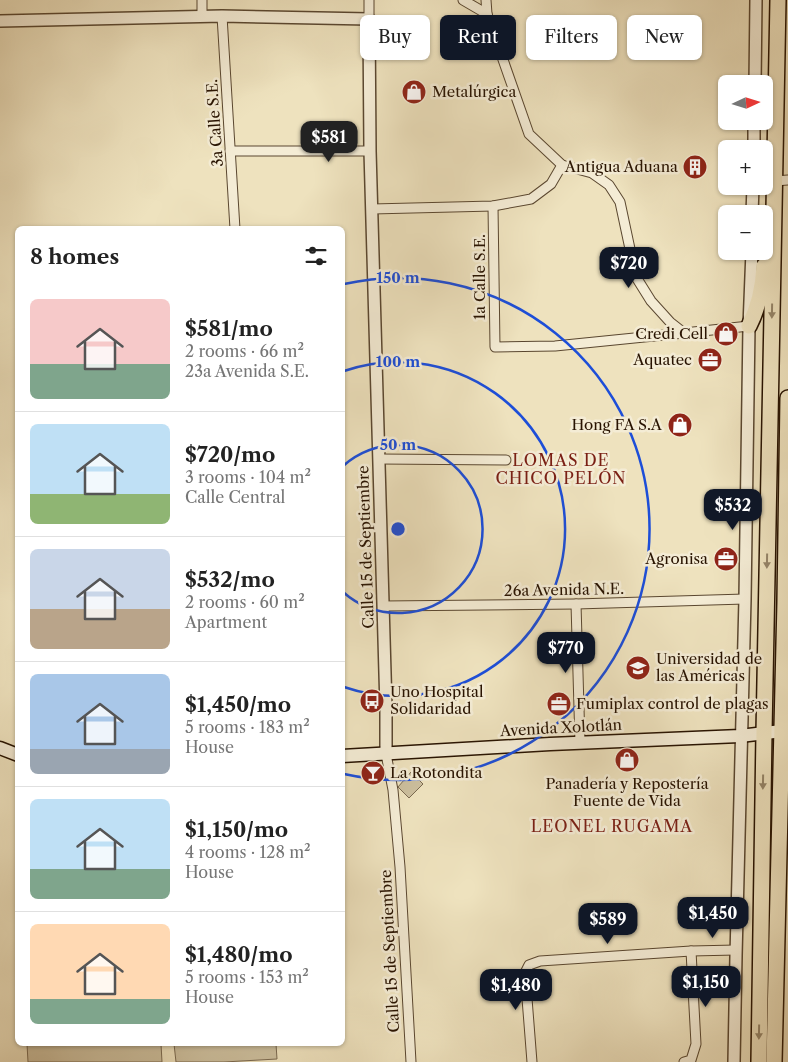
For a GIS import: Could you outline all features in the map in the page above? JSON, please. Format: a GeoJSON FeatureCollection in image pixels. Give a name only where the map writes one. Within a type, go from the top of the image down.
{"type":"FeatureCollection","features":[{"type":"Feature","properties":{"kind":"highway"},"geometry":{"type":"LineString","coordinates":[[759,1062],[764,733],[781,180],[778,0]]}},
{"type":"Feature","properties":{"kind":"highway"},"geometry":{"type":"LineString","coordinates":[[749,326],[757,309],[764,278],[766,208],[781,180]]}},
{"type":"Feature","properties":{"kind":"highway"},"geometry":{"type":"LineString","coordinates":[[774,1062],[783,913],[788,398]]}},
{"type":"Feature","properties":{"kind":"main road","name":"Avenida Xolotlán"},"geometry":{"type":"LineString","coordinates":[[345,756],[742,736],[785,731]]}},
{"type":"Feature","properties":{"kind":"main road"},"geometry":{"type":"LineString","coordinates":[[0,748],[15,754]]}},
{"type":"Feature","properties":{"kind":"street"},"geometry":{"type":"LineString","coordinates":[[202,0],[202,16]]}},
{"type":"Feature","properties":{"kind":"street","name":"Calle 15 de Septiembre"},"geometry":{"type":"LineString","coordinates":[[369,0],[369,15]]}},
{"type":"Feature","properties":{"kind":"street"},"geometry":{"type":"LineString","coordinates":[[463,0],[486,14]]}},
{"type":"Feature","properties":{"kind":"street"},"geometry":{"type":"LineString","coordinates":[[486,0],[486,14],[529,134],[562,165],[592,173],[609,185],[620,202],[636,277],[651,301],[670,322],[684,333],[749,326]]}},
{"type":"Feature","properties":{"kind":"street"},"geometry":{"type":"LineString","coordinates":[[755,75],[756,0]]}},
{"type":"Feature","properties":{"kind":"street"},"geometry":{"type":"LineString","coordinates":[[0,21],[202,16],[360,19]]}},
{"type":"Feature","properties":{"kind":"street","name":"3a Calle S.E."},"geometry":{"type":"LineString","coordinates":[[222,16],[235,226]]}},
{"type":"Feature","properties":{"kind":"street","name":"Calle 15 de Septiembre"},"geometry":{"type":"LineString","coordinates":[[369,60],[386,754],[393,790],[400,867],[412,1062]]}},
{"type":"Feature","properties":{"kind":"street"},"geometry":{"type":"LineString","coordinates":[[230,151],[370,151]]}},
{"type":"Feature","properties":{"kind":"street"},"geometry":{"type":"LineString","coordinates":[[372,209],[493,206],[531,199],[550,184],[562,165]]}},
{"type":"Feature","properties":{"kind":"street","name":"1a Calle S.E."},"geometry":{"type":"LineString","coordinates":[[493,206],[494,348],[555,346],[684,333]]}},
{"type":"Feature","properties":{"kind":"street"},"geometry":{"type":"LineString","coordinates":[[734,1062],[752,260]]}},
{"type":"Feature","properties":{"kind":"street"},"geometry":{"type":"LineString","coordinates":[[379,459],[506,460]]}},
{"type":"Feature","properties":{"kind":"street","name":"26a Avenida N.E."},"geometry":{"type":"LineString","coordinates":[[383,606],[576,604],[745,599]]}},
{"type":"Feature","properties":{"kind":"street"},"geometry":{"type":"LineString","coordinates":[[576,604],[580,743]]}},
{"type":"Feature","properties":{"kind":"street"},"geometry":{"type":"LineString","coordinates":[[532,1062],[525,973],[529,965],[540,961],[736,950]]}},
{"type":"Feature","properties":{"kind":"street"},"geometry":{"type":"LineString","coordinates":[[684,1062],[691,1060],[696,1044],[691,952]]}},
{"type":"Feature","properties":{"kind":"shaded area"},"geometry":{"type":"Polygon","coordinates":[[[411,772],[423,784],[409,798],[398,787],[411,772]]]}},
{"type":"Feature","properties":{"kind":"shaded area"},"geometry":{"type":"Polygon","coordinates":[[[27,1046],[161,1046],[162,1062],[28,1062],[27,1046]]]}},
{"type":"Feature","properties":{"kind":"shaded area"},"geometry":{"type":"Polygon","coordinates":[[[174,1046],[276,1046],[277,1059],[176,1062],[174,1046]]]}},
{"type":"Feature","properties":{"kind":"place","name":"Metalúrgica"},"geometry":{"type":"Point","coordinates":[414,92]}},
{"type":"Feature","properties":{"kind":"place","name":"Antigua Aduana"},"geometry":{"type":"Point","coordinates":[695,167]}},
{"type":"Feature","properties":{"kind":"place","name":"Credi Cell"},"geometry":{"type":"Point","coordinates":[726,334]}},
{"type":"Feature","properties":{"kind":"place","name":"Aquatec"},"geometry":{"type":"Point","coordinates":[710,360]}},
{"type":"Feature","properties":{"kind":"place","name":"Hong FA S.A"},"geometry":{"type":"Point","coordinates":[680,425]}},
{"type":"Feature","properties":{"kind":"place","name":"Agronisa"},"geometry":{"type":"Point","coordinates":[726,559]}},
{"type":"Feature","properties":{"kind":"place","name":"Universidad de las Américas"},"geometry":{"type":"Point","coordinates":[638,668]}},
{"type":"Feature","properties":{"kind":"place","name":"Uno Hospital Solidaridad"},"geometry":{"type":"Point","coordinates":[372,701]}},
{"type":"Feature","properties":{"kind":"place","name":"Fumiplax control de plagas"},"geometry":{"type":"Point","coordinates":[559,704]}},
{"type":"Feature","properties":{"kind":"place","name":"Panadería y Repostería Fuente de Vida"},"geometry":{"type":"Point","coordinates":[627,760]}},
{"type":"Feature","properties":{"kind":"place","name":"La Rotondita"},"geometry":{"type":"Point","coordinates":[373,773]}},
{"type":"Feature","properties":{"kind":"district","name":"LOMAS DE CHICO PELÓN"},"geometry":{"type":"Point","coordinates":[561,469]}},
{"type":"Feature","properties":{"kind":"district","name":"LEONEL RUGAMA"},"geometry":{"type":"Point","coordinates":[612,826]}}]}
